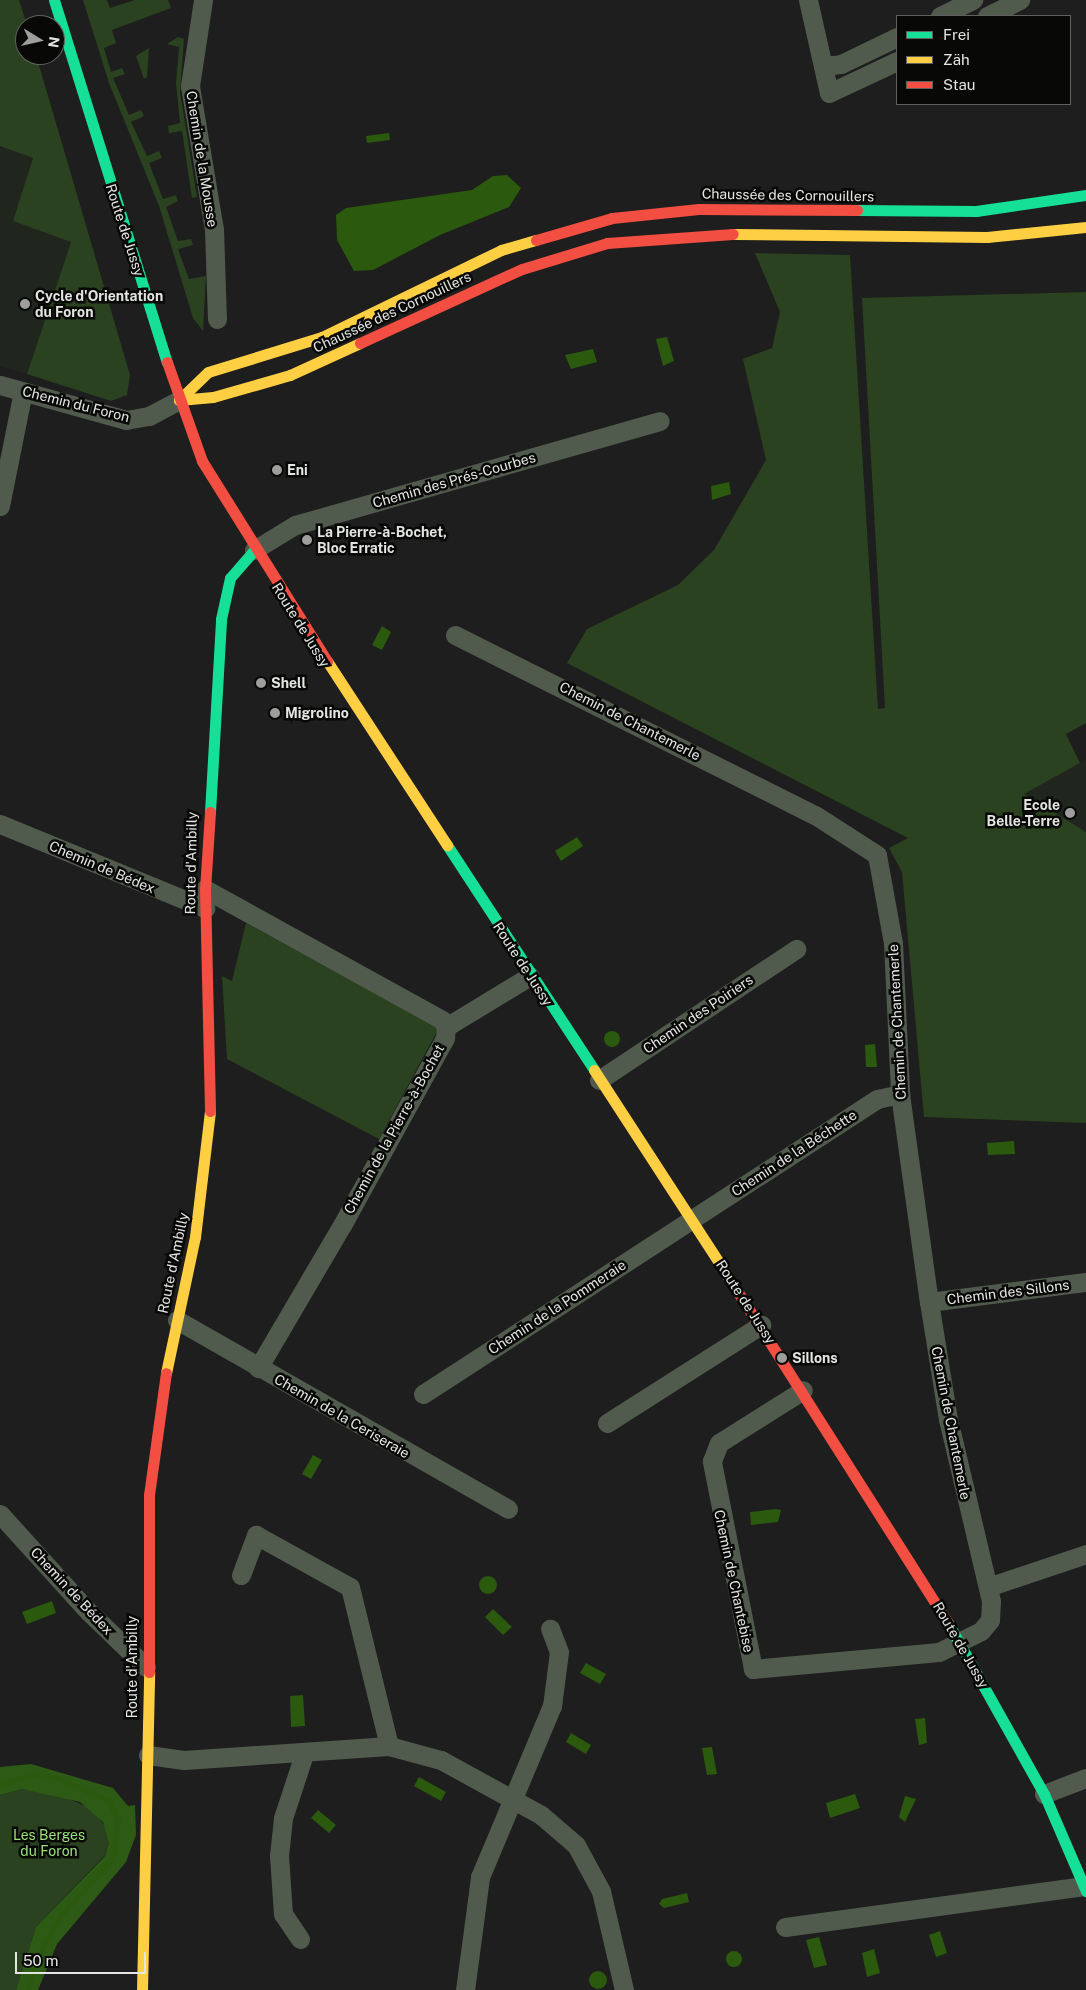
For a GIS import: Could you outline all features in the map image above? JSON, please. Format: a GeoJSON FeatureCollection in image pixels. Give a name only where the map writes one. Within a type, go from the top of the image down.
{"type":"FeatureCollection","features":[{"type":"Feature","properties":{"kind":"street","name":"Route de Jussy"},"geometry":{"type":"LineString","coordinates":[[54,0],[179,400],[202,461],[254,550],[530,976],[761,1325],[962,1644],[1044,1794],[1085,1889],[785,1927]]}},
{"type":"Feature","properties":{"kind":"street","name":"Chemin de la Mousse"},"geometry":{"type":"LineString","coordinates":[[203,0],[190,86],[216,254],[217,319]]}},
{"type":"Feature","properties":{"kind":"street"},"geometry":{"type":"LineString","coordinates":[[808,0],[829,93],[896,61]]}},
{"type":"Feature","properties":{"kind":"street"},"geometry":{"type":"LineString","coordinates":[[942,15],[973,0]]}},
{"type":"Feature","properties":{"kind":"street"},"geometry":{"type":"LineString","coordinates":[[989,15],[1020,0]]}},
{"type":"Feature","properties":{"kind":"street"},"geometry":{"type":"LineString","coordinates":[[823,66],[841,64],[896,37]]}},
{"type":"Feature","properties":{"kind":"street","name":"Chaussée des Cornouillers"},"geometry":{"type":"LineString","coordinates":[[179,400],[208,372],[322,337],[502,250],[612,218],[699,208],[976,210],[1086,195]]}},
{"type":"Feature","properties":{"kind":"street","name":"Chaussée des Cornouillers"},"geometry":{"type":"LineString","coordinates":[[179,400],[213,397],[290,375],[522,269],[607,243],[689,234],[988,236],[1086,228]]}},
{"type":"Feature","properties":{"kind":"street","name":"Chemin du Foron"},"geometry":{"type":"LineString","coordinates":[[0,385],[126,420],[150,416],[179,400]]}},
{"type":"Feature","properties":{"kind":"street"},"geometry":{"type":"LineString","coordinates":[[0,506],[23,391]]}},
{"type":"Feature","properties":{"kind":"street","name":"Chemin des Prés-Courbes"},"geometry":{"type":"LineString","coordinates":[[254,550],[295,525],[659,421]]}},
{"type":"Feature","properties":{"kind":"street","name":"Route d'Ambilly"},"geometry":{"type":"LineString","coordinates":[[142,1990],[148,1755],[146,1667],[149,1495],[177,1320],[195,1237],[210,1124],[212,1054],[205,889],[221,619],[230,578],[254,550]]}},
{"type":"Feature","properties":{"kind":"street","name":"Chemin de Chantemerle"},"geometry":{"type":"LineString","coordinates":[[455,635],[815,816],[877,854],[893,943],[900,1094],[929,1302],[948,1419],[988,1588],[990,1620],[982,1631],[962,1644]]}},
{"type":"Feature","properties":{"kind":"street","name":"Chemin de Bédex"},"geometry":{"type":"LineString","coordinates":[[0,824],[205,908]]}},
{"type":"Feature","properties":{"kind":"street","name":"Chemin de la Pierre-à-Bochet"},"geometry":{"type":"LineString","coordinates":[[205,889],[434,1015],[446,1027],[445,1038],[346,1217],[258,1368]]}},
{"type":"Feature","properties":{"kind":"street","name":"Chemin des Poiriers"},"geometry":{"type":"LineString","coordinates":[[599,1080],[796,949]]}},
{"type":"Feature","properties":{"kind":"street"},"geometry":{"type":"LineString","coordinates":[[446,1027],[530,976]]}},
{"type":"Feature","properties":{"kind":"street","name":"Chemin de la Béchette"},"geometry":{"type":"LineString","coordinates":[[691,1220],[876,1099],[900,1094]]}},
{"type":"Feature","properties":{"kind":"street","name":"Chemin de la Pommeraie"},"geometry":{"type":"LineString","coordinates":[[423,1394],[691,1220]]}},
{"type":"Feature","properties":{"kind":"street","name":"Chemin des Sillons"},"geometry":{"type":"LineString","coordinates":[[929,1302],[1086,1282]]}},
{"type":"Feature","properties":{"kind":"street","name":"Chemin de la Ceriseraie"},"geometry":{"type":"LineString","coordinates":[[177,1320],[258,1368],[508,1509]]}},
{"type":"Feature","properties":{"kind":"street"},"geometry":{"type":"LineString","coordinates":[[607,1423],[761,1325]]}},
{"type":"Feature","properties":{"kind":"street","name":"Chemin de Chantebise"},"geometry":{"type":"LineString","coordinates":[[803,1390],[719,1443],[712,1461],[753,1668],[935,1653],[962,1644]]}},
{"type":"Feature","properties":{"kind":"street","name":"Chemin de Bédex"},"geometry":{"type":"LineString","coordinates":[[0,1514],[89,1612],[146,1667]]}},
{"type":"Feature","properties":{"kind":"street"},"geometry":{"type":"LineString","coordinates":[[241,1575],[256,1535],[350,1587],[389,1746]]}},
{"type":"Feature","properties":{"kind":"street"},"geometry":{"type":"LineString","coordinates":[[988,1588],[1086,1554]]}},
{"type":"Feature","properties":{"kind":"street"},"geometry":{"type":"LineString","coordinates":[[465,1990],[480,1877],[552,1706],[559,1652],[550,1629]]}},
{"type":"Feature","properties":{"kind":"street"},"geometry":{"type":"LineString","coordinates":[[148,1755],[184,1760],[304,1754],[389,1746],[441,1760],[556,1824],[589,1865],[616,1937],[624,1990]]}},
{"type":"Feature","properties":{"kind":"street"},"geometry":{"type":"LineString","coordinates":[[300,1939],[283,1914],[278,1856],[283,1818],[304,1754]]}},
{"type":"Feature","properties":{"kind":"street"},"geometry":{"type":"LineString","coordinates":[[1044,1794],[1086,1778]]}},
{"type":"Feature","properties":{"kind":"shaded area"},"geometry":{"type":"Polygon","coordinates":[[[389,133],[390,140],[367,143],[366,136],[389,133]]]}},
{"type":"Feature","properties":{"kind":"shaded area","name":"Cycle d'Orientation du Foron"},"geometry":{"type":"Polygon","coordinates":[[[0,146],[33,158],[14,221],[71,241],[27,374],[0,366],[0,146]]]}},
{"type":"Feature","properties":{"kind":"shaded area"},"geometry":{"type":"Polygon","coordinates":[[[507,175],[521,188],[509,207],[440,235],[373,270],[354,271],[337,240],[336,215],[346,208],[472,190],[493,176],[507,175]]]}},
{"type":"Feature","properties":{"kind":"shaded area"},"geometry":{"type":"Polygon","coordinates":[[[667,337],[674,361],[663,366],[656,339],[667,337]]]}},
{"type":"Feature","properties":{"kind":"shaded area"},"geometry":{"type":"Polygon","coordinates":[[[593,349],[597,362],[571,369],[565,355],[593,349]]]}},
{"type":"Feature","properties":{"kind":"shaded area"},"geometry":{"type":"Polygon","coordinates":[[[729,482],[731,494],[712,500],[711,486],[729,482]]]}},
{"type":"Feature","properties":{"kind":"shaded area"},"geometry":{"type":"Polygon","coordinates":[[[382,626],[391,632],[382,650],[372,645],[382,626]]]}},
{"type":"Feature","properties":{"kind":"shaded area","name":"Ecole Belle-Terre"},"geometry":{"type":"Polygon","coordinates":[[[1086,760],[1086,832],[1024,794],[1086,760]]]}},
{"type":"Feature","properties":{"kind":"shaded area"},"geometry":{"type":"Polygon","coordinates":[[[577,837],[583,846],[561,861],[555,851],[577,837]]]}},
{"type":"Feature","properties":{"kind":"shaded area"},"geometry":{"type":"Polygon","coordinates":[[[609,1031],[615,1031],[620,1036],[618,1045],[609,1047],[604,1042],[604,1036],[609,1031]]]}},
{"type":"Feature","properties":{"kind":"shaded area"},"geometry":{"type":"Polygon","coordinates":[[[875,1044],[877,1067],[866,1067],[865,1045],[875,1044]]]}},
{"type":"Feature","properties":{"kind":"shaded area"},"geometry":{"type":"Polygon","coordinates":[[[1014,1141],[1015,1154],[988,1155],[987,1143],[1014,1141]]]}},
{"type":"Feature","properties":{"kind":"shaded area"},"geometry":{"type":"Polygon","coordinates":[[[313,1455],[322,1460],[311,1479],[302,1474],[313,1455]]]}},
{"type":"Feature","properties":{"kind":"shaded area"},"geometry":{"type":"Polygon","coordinates":[[[781,1510],[778,1522],[751,1525],[750,1512],[781,1510]]]}},
{"type":"Feature","properties":{"kind":"shaded area"},"geometry":{"type":"Polygon","coordinates":[[[488,1576],[494,1579],[497,1585],[494,1591],[488,1594],[482,1591],[479,1585],[482,1579],[488,1576]]]}},
{"type":"Feature","properties":{"kind":"shaded area"},"geometry":{"type":"Polygon","coordinates":[[[52,1601],[56,1613],[27,1624],[22,1612],[52,1601]]]}},
{"type":"Feature","properties":{"kind":"shaded area"},"geometry":{"type":"Polygon","coordinates":[[[493,1609],[512,1627],[503,1635],[485,1617],[493,1609]]]}},
{"type":"Feature","properties":{"kind":"shaded area"},"geometry":{"type":"Polygon","coordinates":[[[586,1663],[606,1674],[600,1684],[580,1673],[586,1663]]]}},
{"type":"Feature","properties":{"kind":"shaded area"},"geometry":{"type":"Polygon","coordinates":[[[303,1695],[305,1726],[291,1727],[290,1696],[303,1695]]]}},
{"type":"Feature","properties":{"kind":"shaded area"},"geometry":{"type":"Polygon","coordinates":[[[925,1718],[927,1743],[919,1745],[915,1719],[925,1718]]]}},
{"type":"Feature","properties":{"kind":"shaded area"},"geometry":{"type":"Polygon","coordinates":[[[571,1733],[591,1745],[586,1754],[566,1742],[571,1733]]]}},
{"type":"Feature","properties":{"kind":"shaded area"},"geometry":{"type":"Polygon","coordinates":[[[712,1747],[717,1774],[707,1775],[702,1748],[712,1747]]]}},
{"type":"Feature","properties":{"kind":"shaded area"},"geometry":{"type":"Polygon","coordinates":[[[31,1764],[113,1788],[128,1806],[135,1805],[136,1835],[126,1862],[57,1944],[38,1990],[16,1990],[36,1927],[105,1856],[109,1843],[103,1822],[80,1802],[22,1789],[0,1795],[0,1767],[31,1764]]]}},
{"type":"Feature","properties":{"kind":"shaded area"},"geometry":{"type":"Polygon","coordinates":[[[419,1777],[446,1792],[441,1801],[414,1786],[419,1777]]]}},
{"type":"Feature","properties":{"kind":"shaded area"},"geometry":{"type":"Polygon","coordinates":[[[855,1794],[860,1808],[830,1818],[826,1803],[855,1794]]]}},
{"type":"Feature","properties":{"kind":"shaded area"},"geometry":{"type":"Polygon","coordinates":[[[905,1796],[916,1799],[905,1822],[899,1817],[905,1796]]]}},
{"type":"Feature","properties":{"kind":"shaded area"},"geometry":{"type":"Polygon","coordinates":[[[318,1810],[336,1825],[329,1833],[311,1818],[318,1810]]]}},
{"type":"Feature","properties":{"kind":"shaded area"},"geometry":{"type":"Polygon","coordinates":[[[687,1893],[689,1902],[664,1908],[659,1904],[662,1899],[687,1893]]]}},
{"type":"Feature","properties":{"kind":"shaded area"},"geometry":{"type":"Polygon","coordinates":[[[940,1931],[947,1953],[936,1957],[929,1935],[940,1931]]]}},
{"type":"Feature","properties":{"kind":"shaded area"},"geometry":{"type":"Polygon","coordinates":[[[819,1937],[827,1965],[814,1968],[806,1940],[819,1937]]]}},
{"type":"Feature","properties":{"kind":"shaded area"},"geometry":{"type":"Polygon","coordinates":[[[874,1949],[880,1973],[867,1977],[862,1953],[874,1949]]]}},
{"type":"Feature","properties":{"kind":"shaded area"},"geometry":{"type":"Polygon","coordinates":[[[731,1951],[737,1951],[742,1956],[740,1965],[731,1967],[726,1962],[726,1956],[731,1951]]]}},
{"type":"Feature","properties":{"kind":"shaded area"},"geometry":{"type":"Polygon","coordinates":[[[598,1971],[604,1974],[607,1980],[604,1986],[598,1989],[592,1986],[589,1980],[592,1974],[598,1971]]]}},
{"type":"Feature","properties":{"kind":"green space"},"geometry":{"type":"Polygon","coordinates":[[[0,0],[19,0],[24,15],[15,15],[15,65],[39,65],[130,375],[127,395],[111,401],[27,374],[71,242],[13,221],[33,158],[0,146],[0,0]]]}},
{"type":"Feature","properties":{"kind":"green space"},"geometry":{"type":"Polygon","coordinates":[[[83,0],[107,0],[110,8],[135,0],[168,0],[171,8],[112,30],[116,43],[104,48],[111,72],[122,68],[125,74],[113,78],[129,115],[141,110],[144,116],[131,122],[147,156],[159,151],[162,158],[149,163],[163,199],[176,195],[178,201],[166,207],[178,241],[191,239],[193,245],[178,249],[189,279],[206,276],[203,331],[193,318],[159,206],[109,83],[83,0]]]}},
{"type":"Feature","properties":{"kind":"green space"},"geometry":{"type":"Polygon","coordinates":[[[178,37],[184,39],[180,92],[197,197],[192,198],[182,131],[169,133],[168,126],[180,123],[176,83],[179,47],[167,44],[178,37]]]}},
{"type":"Feature","properties":{"kind":"green space"},"geometry":{"type":"Polygon","coordinates":[[[149,48],[147,77],[144,79],[136,56],[149,48]]]}},
{"type":"Feature","properties":{"kind":"green space"},"geometry":{"type":"Polygon","coordinates":[[[755,253],[850,255],[878,709],[885,708],[862,298],[1086,292],[1086,723],[1066,734],[1080,763],[1024,794],[1086,832],[1086,1123],[924,1117],[902,872],[889,848],[908,838],[567,663],[587,629],[678,585],[714,550],[766,460],[743,359],[772,348],[780,312],[755,253]]]}},
{"type":"Feature","properties":{"kind":"green space"},"geometry":{"type":"Polygon","coordinates":[[[246,923],[439,1028],[379,1139],[227,1059],[222,976],[232,981],[246,923]]]}},
{"type":"Feature","properties":{"kind":"green space","name":"Les Berges du Foron"},"geometry":{"type":"Polygon","coordinates":[[[22,1789],[54,1793],[95,1810],[108,1832],[109,1843],[105,1855],[36,1927],[16,1990],[0,1990],[0,1795],[22,1789]]]}},
{"type":"Feature","properties":{"kind":"waterway"},"geometry":{"type":"LineString","coordinates":[[0,1785],[32,1774],[58,1778],[109,1801],[118,1821],[112,1859],[60,1916],[42,1948],[27,1990]]}},
{"type":"Feature","properties":{"kind":"traffic: fast"},"geometry":{"type":"LineString","coordinates":[[54,0],[167,362]]}},
{"type":"Feature","properties":{"kind":"traffic: fast"},"geometry":{"type":"LineString","coordinates":[[857,210],[976,211],[1086,195]]}},
{"type":"Feature","properties":{"kind":"traffic: fast"},"geometry":{"type":"LineString","coordinates":[[210,812],[221,619],[230,578],[254,550]]}},
{"type":"Feature","properties":{"kind":"traffic: fast"},"geometry":{"type":"LineString","coordinates":[[447,845],[594,1070]]}},
{"type":"Feature","properties":{"kind":"traffic: fast"},"geometry":{"type":"LineString","coordinates":[[948,1623],[1044,1794],[1086,1891]]}},
{"type":"Feature","properties":{"kind":"traffic: slow"},"geometry":{"type":"LineString","coordinates":[[733,234],[987,237],[1086,227]]}},
{"type":"Feature","properties":{"kind":"traffic: slow"},"geometry":{"type":"LineString","coordinates":[[179,400],[208,372],[322,337],[501,250],[536,240]]}},
{"type":"Feature","properties":{"kind":"traffic: slow"},"geometry":{"type":"LineString","coordinates":[[179,400],[213,397],[290,375],[360,343]]}},
{"type":"Feature","properties":{"kind":"traffic: slow"},"geometry":{"type":"LineString","coordinates":[[327,661],[447,845]]}},
{"type":"Feature","properties":{"kind":"traffic: slow"},"geometry":{"type":"LineString","coordinates":[[594,1070],[729,1278]]}},
{"type":"Feature","properties":{"kind":"traffic: slow"},"geometry":{"type":"LineString","coordinates":[[166,1373],[195,1237],[210,1111]]}},
{"type":"Feature","properties":{"kind":"traffic: slow"},"geometry":{"type":"LineString","coordinates":[[142,1990],[149,1672]]}},
{"type":"Feature","properties":{"kind":"traffic: jam"},"geometry":{"type":"LineString","coordinates":[[536,240],[612,218],[699,209],[857,210]]}},
{"type":"Feature","properties":{"kind":"traffic: jam"},"geometry":{"type":"LineString","coordinates":[[360,343],[522,269],[607,243],[733,234]]}},
{"type":"Feature","properties":{"kind":"traffic: jam"},"geometry":{"type":"LineString","coordinates":[[167,362],[202,461],[327,661]]}},
{"type":"Feature","properties":{"kind":"traffic: jam"},"geometry":{"type":"LineString","coordinates":[[210,812],[205,889],[210,1111]]}},
{"type":"Feature","properties":{"kind":"traffic: jam"},"geometry":{"type":"LineString","coordinates":[[729,1278],[948,1623]]}},
{"type":"Feature","properties":{"kind":"traffic: jam"},"geometry":{"type":"LineString","coordinates":[[149,1672],[149,1495],[166,1373]]}},
{"type":"Feature","properties":{"kind":"place","name":"Cycle d'Orientation du Foron"},"geometry":{"type":"Point","coordinates":[25,304]}},
{"type":"Feature","properties":{"kind":"place","name":"Eni"},"geometry":{"type":"Point","coordinates":[277,470]}},
{"type":"Feature","properties":{"kind":"place","name":"La Pierre-à-Bochet, Bloc Erratic"},"geometry":{"type":"Point","coordinates":[307,540]}},
{"type":"Feature","properties":{"kind":"place","name":"Shell"},"geometry":{"type":"Point","coordinates":[261,683]}},
{"type":"Feature","properties":{"kind":"place","name":"Migrolino"},"geometry":{"type":"Point","coordinates":[275,713]}},
{"type":"Feature","properties":{"kind":"place","name":"Ecole Belle-Terre"},"geometry":{"type":"Point","coordinates":[1070,813]}},
{"type":"Feature","properties":{"kind":"place","name":"Sillons"},"geometry":{"type":"Point","coordinates":[782,1358]}}]}
